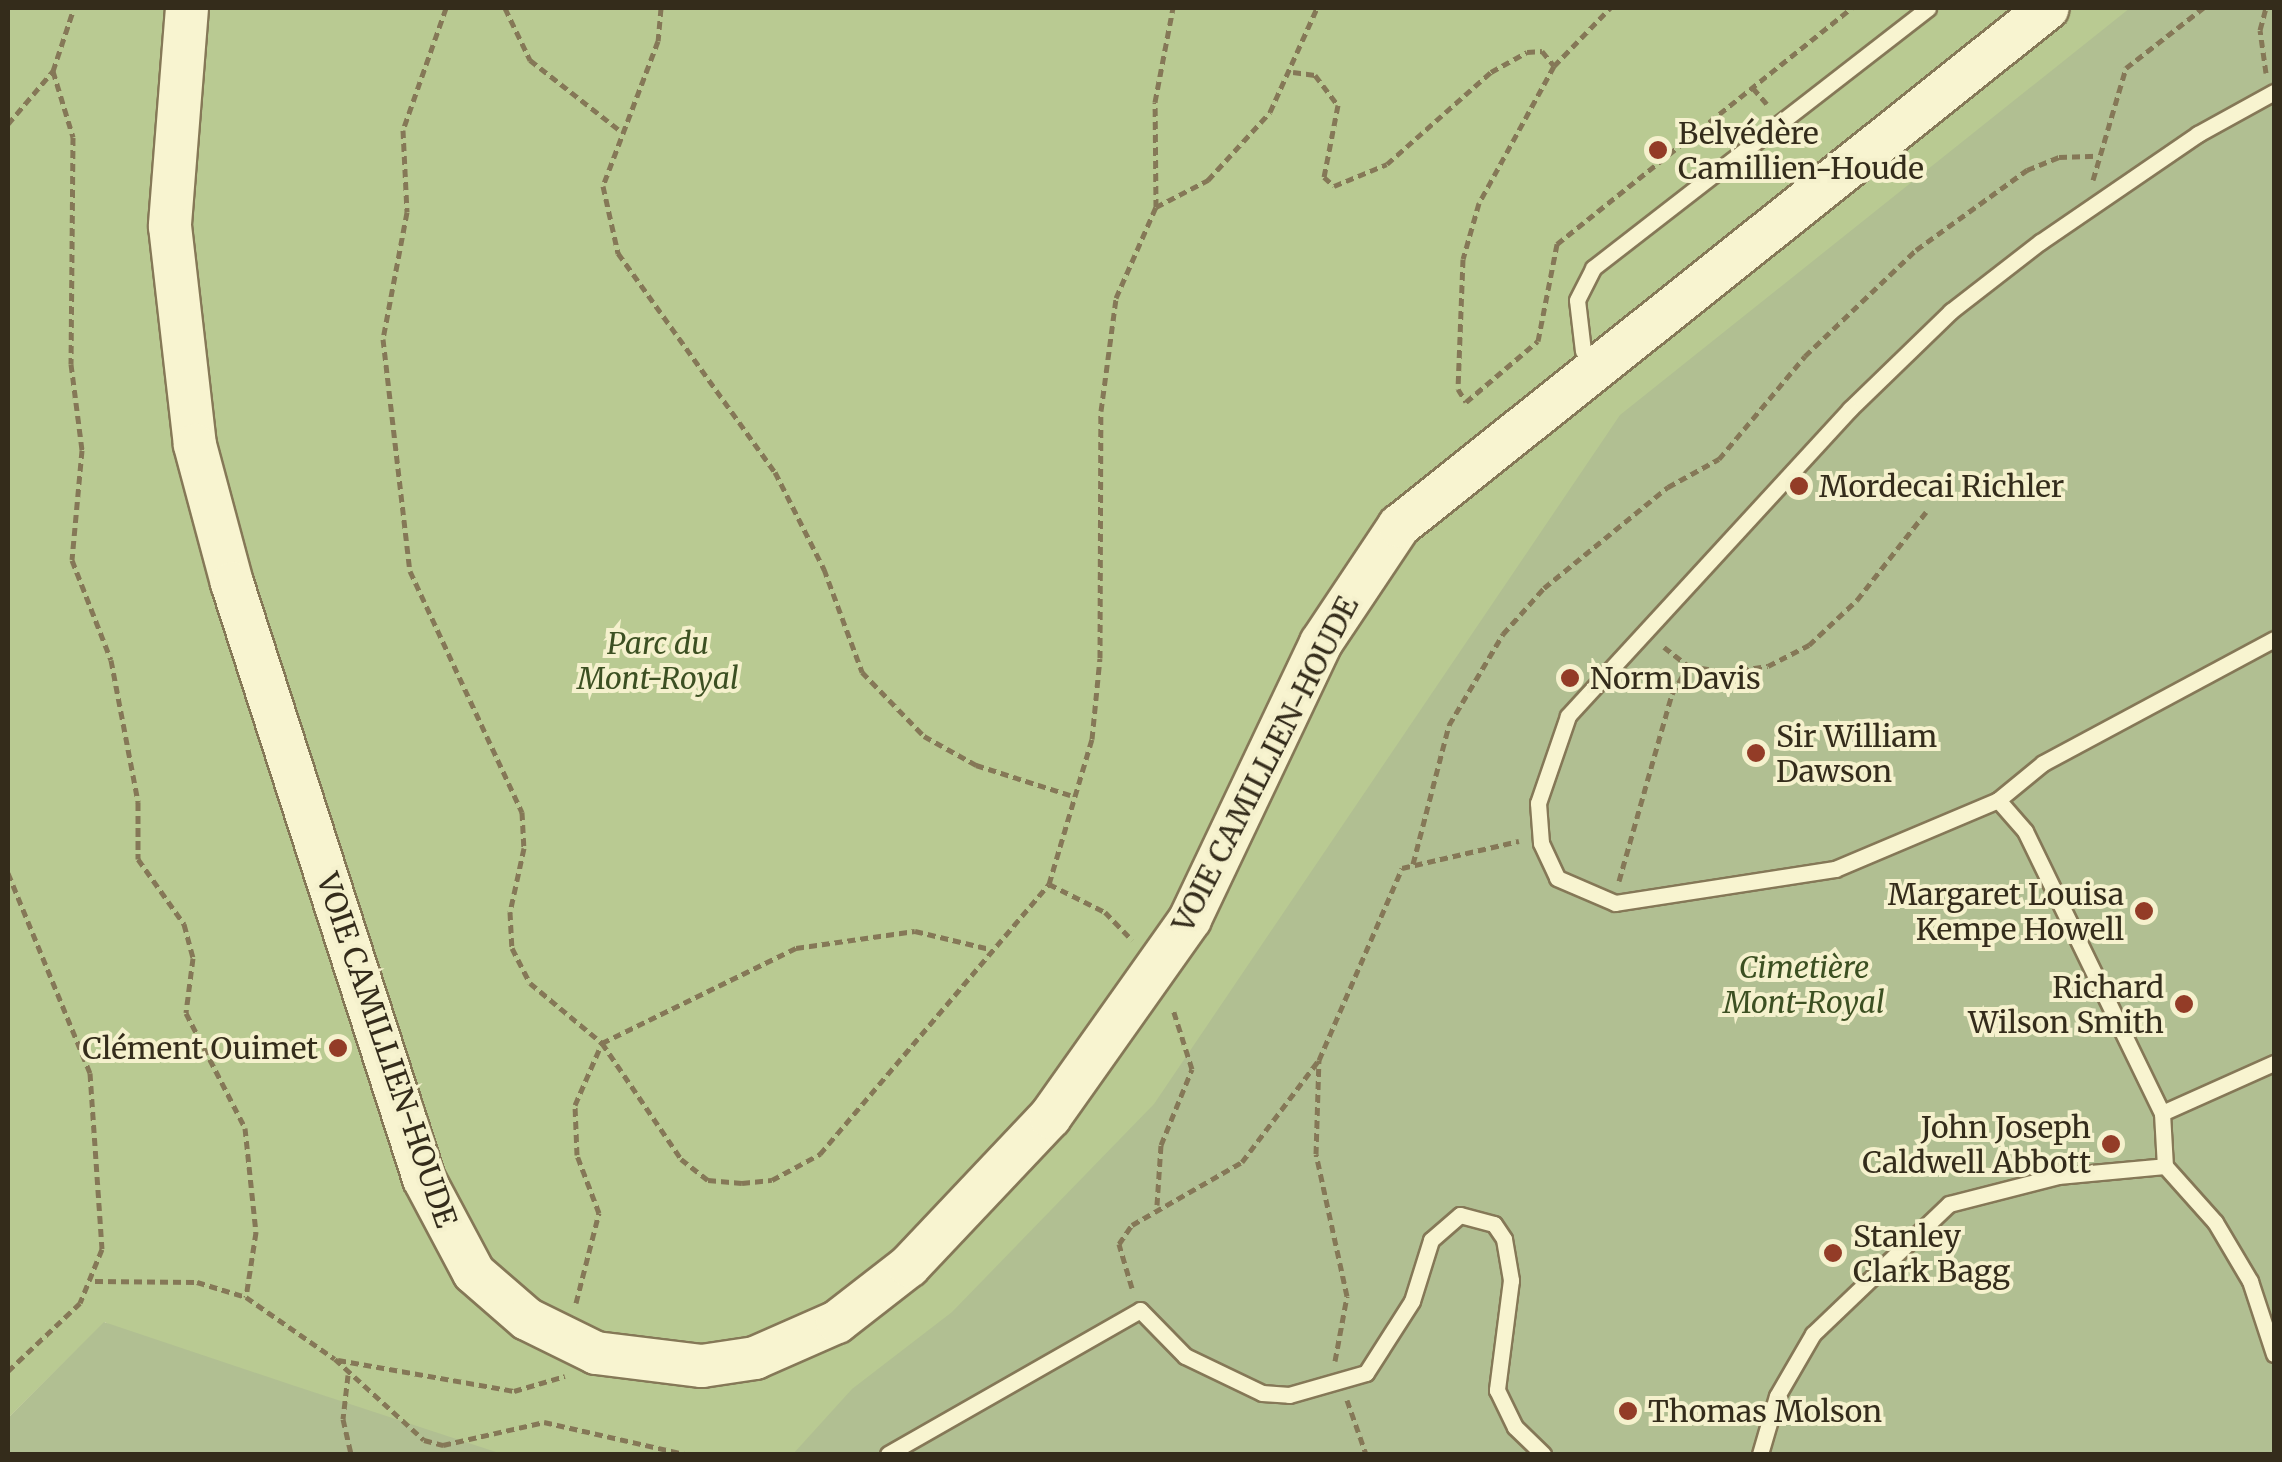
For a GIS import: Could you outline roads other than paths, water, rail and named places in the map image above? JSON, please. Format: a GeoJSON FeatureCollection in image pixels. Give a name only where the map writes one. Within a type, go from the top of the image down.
{"type":"FeatureCollection","features":[{"type":"Feature","properties":{"kind":"street","name":"VOIE CAMILLIEN-HOUDE"},"geometry":{"type":"LineString","coordinates":[[187,8],[172,160],[174,314],[195,445],[232,582],[434,1203],[458,1250],[496,1296],[596,1353],[674,1366],[754,1358],[837,1322],[909,1266],[1050,1117],[1155,976],[1222,862],[1321,643],[1399,526],[2048,8]]}},
{"type":"Feature","properties":{"kind":"street","name":"VOIE CAMILLIEN-HOUDE"},"geometry":{"type":"LineString","coordinates":[[204,8],[187,149],[186,258],[200,387],[234,531],[284,699],[466,1212],[513,1276],[573,1312],[644,1334],[734,1337],[814,1305],[890,1249],[1042,1090],[1146,958],[1204,860],[1278,692],[1359,546],[1566,348],[2022,8]]}},
{"type":"Feature","properties":{"kind":"lane"},"geometry":{"type":"LineString","coordinates":[[1566,348],[1577,300],[1593,268],[1928,8]]}},
{"type":"Feature","properties":{"kind":"lane"},"geometry":{"type":"LineString","coordinates":[[2272,94],[2091,205],[1901,358],[1568,716],[1545,774],[1538,830],[1557,878],[1615,903],[1835,869],[1998,800],[2043,763],[2274,639]]}},
{"type":"Feature","properties":{"kind":"lane"},"geometry":{"type":"LineString","coordinates":[[1998,800],[2025,831],[2162,1113],[2165,1166],[2215,1222],[2250,1281],[2274,1354]]}},
{"type":"Feature","properties":{"kind":"lane"},"geometry":{"type":"LineString","coordinates":[[2162,1113],[2274,1063]]}},
{"type":"Feature","properties":{"kind":"lane"},"geometry":{"type":"LineString","coordinates":[[1760,1454],[1777,1396],[1812,1334],[1948,1204],[2058,1176],[2165,1166]]}},
{"type":"Feature","properties":{"kind":"lane"},"geometry":{"type":"LineString","coordinates":[[888,1454],[1140,1310],[1185,1356],[1236,1384],[1289,1395],[1366,1373],[1390,1344],[1442,1224],[1477,1216],[1494,1224],[1510,1256],[1497,1390],[1514,1427],[1543,1454]]}},
{"type":"Feature","properties":{"kind":"place","name":"Belvédère Camillien-Houde"},"geometry":{"type":"Point","coordinates":[1658,150]}},
{"type":"Feature","properties":{"kind":"place","name":"Mordecai Richler"},"geometry":{"type":"Point","coordinates":[1799,486]}},
{"type":"Feature","properties":{"kind":"place","name":"Norm Davis"},"geometry":{"type":"Point","coordinates":[1570,678]}},
{"type":"Feature","properties":{"kind":"place","name":"Sir William Dawson"},"geometry":{"type":"Point","coordinates":[1756,753]}},
{"type":"Feature","properties":{"kind":"place","name":"Margaret Louisa Kempe Howell"},"geometry":{"type":"Point","coordinates":[2144,911]}},
{"type":"Feature","properties":{"kind":"place","name":"Richard Wilson Smith"},"geometry":{"type":"Point","coordinates":[2184,1004]}},
{"type":"Feature","properties":{"kind":"place","name":"Clément Ouimet"},"geometry":{"type":"Point","coordinates":[338,1048]}},
{"type":"Feature","properties":{"kind":"place","name":"John Joseph Caldwell Abbott"},"geometry":{"type":"Point","coordinates":[2111,1144]}},
{"type":"Feature","properties":{"kind":"place","name":"Stanley Clark Bagg"},"geometry":{"type":"Point","coordinates":[1833,1253]}},
{"type":"Feature","properties":{"kind":"place","name":"Thomas Molson"},"geometry":{"type":"Point","coordinates":[1628,1411]}},
{"type":"Feature","properties":{"kind":"park label","name":"Parc du Mont-Royal"},"geometry":{"type":"Point","coordinates":[658,660]}},
{"type":"Feature","properties":{"kind":"park label","name":"Cimetière Mont-Royal"},"geometry":{"type":"Point","coordinates":[1804,984]}}]}
